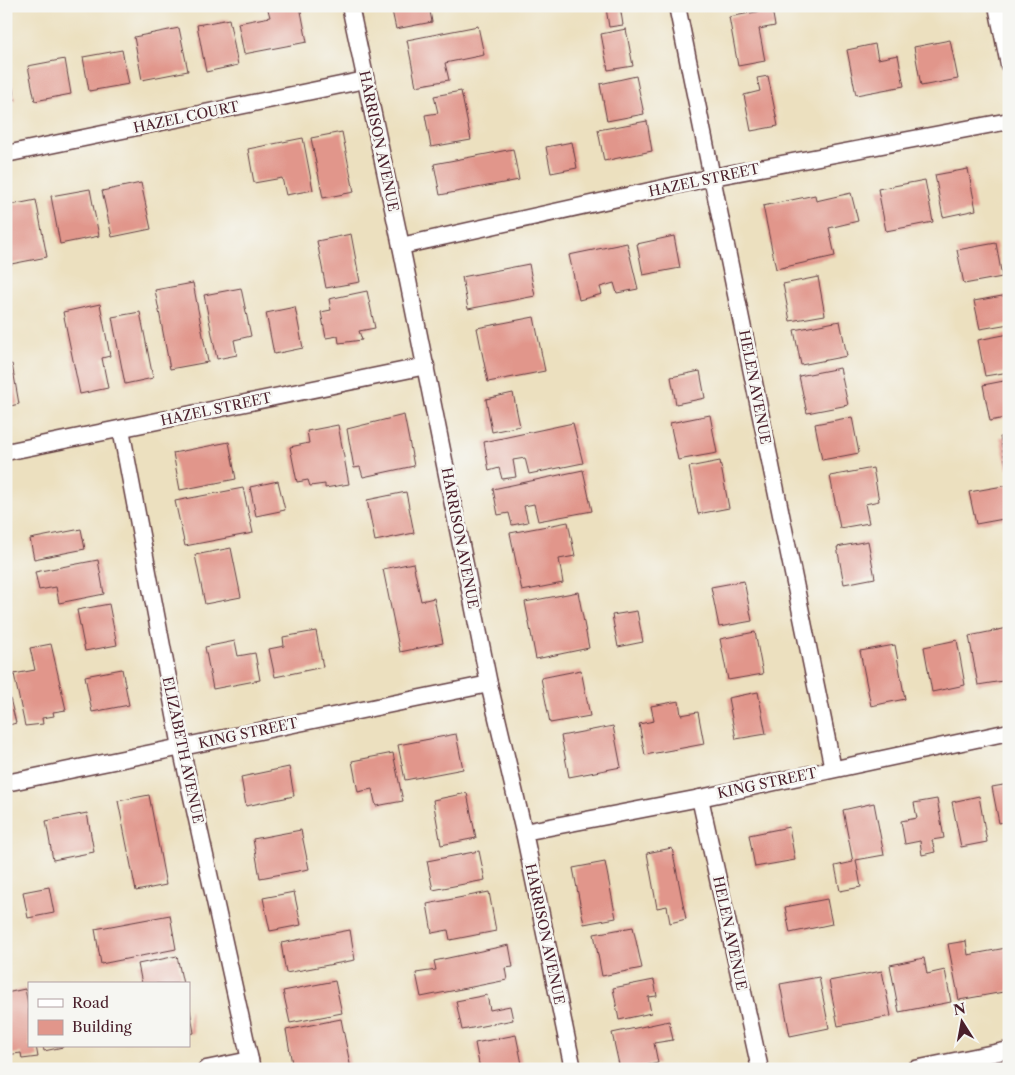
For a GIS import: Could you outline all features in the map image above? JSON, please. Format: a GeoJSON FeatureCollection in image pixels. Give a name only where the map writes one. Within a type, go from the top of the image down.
{"type":"FeatureCollection","features":[{"type":"Feature","properties":{"kind":"street","name":"HARRISON AVENUE"},"geometry":{"type":"LineString","coordinates":[[350,6],[426,366],[490,684],[524,832],[573,1069]]}},
{"type":"Feature","properties":{"kind":"street","name":"HELEN AVENUE"},"geometry":{"type":"LineString","coordinates":[[677,6],[833,769]]}},
{"type":"Feature","properties":{"kind":"street"},"geometry":{"type":"LineString","coordinates":[[997,6],[1009,65]]}},
{"type":"Feature","properties":{"kind":"street","name":"HAZEL COURT"},"geometry":{"type":"LineString","coordinates":[[6,154],[365,80]]}},
{"type":"Feature","properties":{"kind":"street","name":"HAZEL STREET"},"geometry":{"type":"LineString","coordinates":[[401,246],[713,177],[1009,121]]}},
{"type":"Feature","properties":{"kind":"street","name":"HAZEL STREET"},"geometry":{"type":"LineString","coordinates":[[6,452],[426,366]]}},
{"type":"Feature","properties":{"kind":"street","name":"ELIZABETH AVENUE"},"geometry":{"type":"LineString","coordinates":[[121,429],[181,747],[251,1064]]}},
{"type":"Feature","properties":{"kind":"street","name":"KING STREET"},"geometry":{"type":"LineString","coordinates":[[6,783],[490,684]]}},
{"type":"Feature","properties":{"kind":"street","name":"KING STREET"},"geometry":{"type":"LineString","coordinates":[[524,832],[700,798],[1009,732]]}},
{"type":"Feature","properties":{"kind":"street","name":"HELEN AVENUE"},"geometry":{"type":"LineString","coordinates":[[700,798],[760,1069]]}},
{"type":"Feature","properties":{"kind":"street"},"geometry":{"type":"LineString","coordinates":[[915,1069],[1009,1050]]}},
{"type":"Feature","properties":{"kind":"street"},"geometry":{"type":"LineString","coordinates":[[206,1069],[251,1064]]}},
{"type":"Feature","properties":{"kind":"building"},"geometry":{"type":"Polygon","coordinates":[[[267,6],[300,6],[307,42],[244,54],[238,23],[270,17],[267,6]]]}},
{"type":"Feature","properties":{"kind":"building"},"geometry":{"type":"Polygon","coordinates":[[[391,6],[429,6],[432,22],[396,29],[391,6]]]}},
{"type":"Feature","properties":{"kind":"building"},"geometry":{"type":"Polygon","coordinates":[[[620,6],[623,25],[609,27],[606,8],[620,6]]]}},
{"type":"Feature","properties":{"kind":"building"},"geometry":{"type":"Polygon","coordinates":[[[772,9],[775,26],[759,29],[765,61],[738,66],[729,17],[772,9]]]}},
{"type":"Feature","properties":{"kind":"building"},"geometry":{"type":"Polygon","coordinates":[[[229,19],[238,65],[206,72],[197,25],[229,19]]]}},
{"type":"Feature","properties":{"kind":"building"},"geometry":{"type":"Polygon","coordinates":[[[478,26],[484,55],[445,63],[449,80],[416,86],[407,40],[478,26]]]}},
{"type":"Feature","properties":{"kind":"building"},"geometry":{"type":"Polygon","coordinates":[[[179,28],[188,71],[142,80],[134,37],[179,28]]]}},
{"type":"Feature","properties":{"kind":"building"},"geometry":{"type":"Polygon","coordinates":[[[626,29],[633,66],[608,70],[601,34],[626,29]]]}},
{"type":"Feature","properties":{"kind":"building"},"geometry":{"type":"Polygon","coordinates":[[[950,40],[958,79],[921,86],[914,47],[950,40]]]}},
{"type":"Feature","properties":{"kind":"building"},"geometry":{"type":"Polygon","coordinates":[[[875,44],[878,59],[898,55],[904,86],[856,95],[847,50],[875,44]]]}},
{"type":"Feature","properties":{"kind":"building"},"geometry":{"type":"Polygon","coordinates":[[[122,50],[129,84],[89,91],[83,57],[122,50]]]}},
{"type":"Feature","properties":{"kind":"building"},"geometry":{"type":"Polygon","coordinates":[[[6,59],[15,100],[6,101],[6,59]]]}},
{"type":"Feature","properties":{"kind":"building"},"geometry":{"type":"Polygon","coordinates":[[[65,59],[71,94],[35,101],[28,66],[65,59]]]}},
{"type":"Feature","properties":{"kind":"building"},"geometry":{"type":"Polygon","coordinates":[[[636,76],[644,114],[607,121],[600,84],[636,76]]]}},
{"type":"Feature","properties":{"kind":"building"},"geometry":{"type":"Polygon","coordinates":[[[768,76],[778,126],[751,131],[744,95],[760,91],[757,78],[768,76]]]}},
{"type":"Feature","properties":{"kind":"building"},"geometry":{"type":"Polygon","coordinates":[[[461,91],[471,140],[431,147],[425,115],[438,113],[434,96],[461,91]]]}},
{"type":"Feature","properties":{"kind":"building"},"geometry":{"type":"Polygon","coordinates":[[[647,121],[652,151],[604,161],[598,130],[647,121]]]}},
{"type":"Feature","properties":{"kind":"building"},"geometry":{"type":"Polygon","coordinates":[[[342,132],[354,192],[323,198],[311,138],[342,132]]]}},
{"type":"Feature","properties":{"kind":"building"},"geometry":{"type":"Polygon","coordinates":[[[303,138],[313,190],[286,195],[282,178],[254,183],[248,149],[303,138]]]}},
{"type":"Feature","properties":{"kind":"building"},"geometry":{"type":"Polygon","coordinates":[[[572,142],[577,168],[551,173],[546,147],[572,142]]]}},
{"type":"Feature","properties":{"kind":"building"},"geometry":{"type":"Polygon","coordinates":[[[513,149],[519,180],[440,195],[434,164],[513,149]]]}},
{"type":"Feature","properties":{"kind":"building"},"geometry":{"type":"Polygon","coordinates":[[[968,169],[976,210],[943,217],[935,175],[968,169]]]}},
{"type":"Feature","properties":{"kind":"building"},"geometry":{"type":"Polygon","coordinates":[[[925,180],[933,222],[886,231],[878,189],[925,180]]]}},
{"type":"Feature","properties":{"kind":"building"},"geometry":{"type":"Polygon","coordinates":[[[141,183],[151,229],[112,237],[102,191],[141,183]]]}},
{"type":"Feature","properties":{"kind":"building"},"geometry":{"type":"Polygon","coordinates":[[[90,189],[99,236],[60,244],[51,196],[90,189]]]}},
{"type":"Feature","properties":{"kind":"building"},"geometry":{"type":"Polygon","coordinates":[[[851,193],[858,221],[829,228],[835,256],[776,269],[763,206],[815,195],[816,201],[851,193]]]}},
{"type":"Feature","properties":{"kind":"building"},"geometry":{"type":"Polygon","coordinates":[[[36,200],[47,257],[6,265],[6,206],[36,200]]]}},
{"type":"Feature","properties":{"kind":"building"},"geometry":{"type":"Polygon","coordinates":[[[351,234],[360,282],[326,288],[317,241],[351,234]]]}},
{"type":"Feature","properties":{"kind":"building"},"geometry":{"type":"Polygon","coordinates":[[[674,236],[680,268],[643,275],[637,244],[674,236]]]}},
{"type":"Feature","properties":{"kind":"building"},"geometry":{"type":"Polygon","coordinates":[[[627,243],[638,289],[617,293],[614,283],[600,287],[602,294],[579,300],[569,255],[627,243]]]}},
{"type":"Feature","properties":{"kind":"building"},"geometry":{"type":"Polygon","coordinates":[[[996,243],[1002,277],[964,284],[957,250],[996,243]]]}},
{"type":"Feature","properties":{"kind":"building"},"geometry":{"type":"Polygon","coordinates":[[[529,264],[535,296],[468,309],[462,277],[529,264]]]}},
{"type":"Feature","properties":{"kind":"building"},"geometry":{"type":"Polygon","coordinates":[[[818,277],[825,315],[790,321],[783,284],[818,277]]]}},
{"type":"Feature","properties":{"kind":"building"},"geometry":{"type":"Polygon","coordinates":[[[193,283],[208,362],[170,369],[155,290],[193,283]]]}},
{"type":"Feature","properties":{"kind":"building"},"geometry":{"type":"Polygon","coordinates":[[[241,288],[251,336],[234,340],[237,355],[217,359],[204,295],[241,288]]]}},
{"type":"Feature","properties":{"kind":"building"},"geometry":{"type":"Polygon","coordinates":[[[367,291],[375,328],[359,331],[362,340],[339,343],[338,336],[326,338],[321,312],[331,310],[329,299],[367,291]]]}},
{"type":"Feature","properties":{"kind":"building"},"geometry":{"type":"Polygon","coordinates":[[[1008,295],[1009,324],[980,329],[974,301],[1008,295]]]}},
{"type":"Feature","properties":{"kind":"building"},"geometry":{"type":"Polygon","coordinates":[[[100,304],[110,356],[102,358],[108,388],[80,394],[63,312],[100,304]]]}},
{"type":"Feature","properties":{"kind":"building"},"geometry":{"type":"Polygon","coordinates":[[[295,307],[303,348],[274,354],[266,313],[295,307]]]}},
{"type":"Feature","properties":{"kind":"building"},"geometry":{"type":"Polygon","coordinates":[[[140,312],[153,378],[125,384],[112,317],[140,312]]]}},
{"type":"Feature","properties":{"kind":"building"},"geometry":{"type":"Polygon","coordinates":[[[534,317],[545,371],[488,382],[477,328],[534,317]]]}},
{"type":"Feature","properties":{"kind":"building"},"geometry":{"type":"Polygon","coordinates":[[[840,321],[847,356],[801,365],[794,330],[840,321]]]}},
{"type":"Feature","properties":{"kind":"building"},"geometry":{"type":"Polygon","coordinates":[[[1009,334],[1009,372],[985,376],[978,340],[1009,334]]]}},
{"type":"Feature","properties":{"kind":"building"},"geometry":{"type":"Polygon","coordinates":[[[12,364],[19,404],[6,407],[6,366],[12,364]]]}},
{"type":"Feature","properties":{"kind":"building"},"geometry":{"type":"Polygon","coordinates":[[[840,368],[848,405],[807,413],[799,376],[840,368]]]}},
{"type":"Feature","properties":{"kind":"building"},"geometry":{"type":"Polygon","coordinates":[[[700,371],[705,398],[676,404],[671,377],[700,371]]]}},
{"type":"Feature","properties":{"kind":"building"},"geometry":{"type":"Polygon","coordinates":[[[1009,380],[1009,417],[990,421],[983,385],[1009,380]]]}},
{"type":"Feature","properties":{"kind":"building"},"geometry":{"type":"Polygon","coordinates":[[[513,393],[520,426],[492,432],[486,399],[513,393]]]}},
{"type":"Feature","properties":{"kind":"building"},"geometry":{"type":"Polygon","coordinates":[[[404,415],[414,466],[363,477],[360,467],[354,468],[347,429],[404,415]]]}},
{"type":"Feature","properties":{"kind":"building"},"geometry":{"type":"Polygon","coordinates":[[[710,415],[717,453],[678,460],[670,423],[710,415]]]}},
{"type":"Feature","properties":{"kind":"building"},"geometry":{"type":"Polygon","coordinates":[[[852,417],[859,453],[822,460],[815,424],[852,417]]]}},
{"type":"Feature","properties":{"kind":"building"},"geometry":{"type":"Polygon","coordinates":[[[573,423],[583,463],[529,474],[525,458],[513,460],[516,477],[502,479],[499,468],[489,471],[484,442],[573,423]]]}},
{"type":"Feature","properties":{"kind":"building"},"geometry":{"type":"Polygon","coordinates":[[[338,425],[349,484],[325,488],[325,484],[310,486],[308,480],[297,482],[290,447],[309,443],[307,431],[338,425]]]}},
{"type":"Feature","properties":{"kind":"building"},"geometry":{"type":"Polygon","coordinates":[[[1009,436],[1009,469],[1007,469],[1000,437],[1009,436]]]}},
{"type":"Feature","properties":{"kind":"building"},"geometry":{"type":"Polygon","coordinates":[[[229,442],[236,479],[180,490],[173,453],[229,442]]]}},
{"type":"Feature","properties":{"kind":"building"},"geometry":{"type":"Polygon","coordinates":[[[720,461],[729,508],[698,514],[689,467],[720,461]]]}},
{"type":"Feature","properties":{"kind":"building"},"geometry":{"type":"Polygon","coordinates":[[[873,468],[879,501],[865,504],[869,523],[840,528],[830,476],[873,468]]]}},
{"type":"Feature","properties":{"kind":"building"},"geometry":{"type":"Polygon","coordinates":[[[583,470],[592,511],[538,521],[534,504],[524,506],[528,522],[512,525],[509,513],[498,515],[493,489],[583,470]]]}},
{"type":"Feature","properties":{"kind":"building"},"geometry":{"type":"Polygon","coordinates":[[[278,481],[285,510],[256,516],[250,487],[278,481]]]}},
{"type":"Feature","properties":{"kind":"building"},"geometry":{"type":"Polygon","coordinates":[[[1009,485],[1009,518],[976,524],[969,492],[1009,485]]]}},
{"type":"Feature","properties":{"kind":"building"},"geometry":{"type":"Polygon","coordinates":[[[243,488],[253,533],[185,546],[175,501],[243,488]]]}},
{"type":"Feature","properties":{"kind":"building"},"geometry":{"type":"Polygon","coordinates":[[[406,492],[414,533],[375,541],[367,500],[406,492]]]}},
{"type":"Feature","properties":{"kind":"building"},"geometry":{"type":"Polygon","coordinates":[[[568,522],[575,556],[559,559],[563,583],[522,591],[510,533],[568,522]]]}},
{"type":"Feature","properties":{"kind":"building"},"geometry":{"type":"Polygon","coordinates":[[[81,529],[85,549],[34,559],[30,539],[81,529]]]}},
{"type":"Feature","properties":{"kind":"building"},"geometry":{"type":"Polygon","coordinates":[[[868,541],[875,578],[844,584],[837,547],[868,541]]]}},
{"type":"Feature","properties":{"kind":"building"},"geometry":{"type":"Polygon","coordinates":[[[231,548],[241,597],[205,604],[195,555],[231,548]]]}},
{"type":"Feature","properties":{"kind":"building"},"geometry":{"type":"Polygon","coordinates":[[[98,560],[104,594],[59,603],[56,587],[39,590],[35,572],[98,560]]]}},
{"type":"Feature","properties":{"kind":"building"},"geometry":{"type":"Polygon","coordinates":[[[413,563],[421,601],[434,598],[443,643],[400,652],[383,569],[413,563]]]}},
{"type":"Feature","properties":{"kind":"building"},"geometry":{"type":"Polygon","coordinates":[[[744,581],[752,621],[719,627],[711,587],[744,581]]]}},
{"type":"Feature","properties":{"kind":"building"},"geometry":{"type":"Polygon","coordinates":[[[578,592],[589,648],[536,659],[525,602],[578,592]]]}},
{"type":"Feature","properties":{"kind":"building"},"geometry":{"type":"Polygon","coordinates":[[[109,604],[117,645],[85,651],[77,610],[109,604]]]}},
{"type":"Feature","properties":{"kind":"building"},"geometry":{"type":"Polygon","coordinates":[[[637,611],[643,642],[618,647],[612,615],[637,611]]]}},
{"type":"Feature","properties":{"kind":"building"},"geometry":{"type":"Polygon","coordinates":[[[1008,628],[1009,680],[978,685],[969,636],[1008,628]]]}},
{"type":"Feature","properties":{"kind":"building"},"geometry":{"type":"Polygon","coordinates":[[[316,631],[323,667],[275,677],[269,649],[284,646],[283,637],[316,631]]]}},
{"type":"Feature","properties":{"kind":"building"},"geometry":{"type":"Polygon","coordinates":[[[755,632],[763,674],[728,680],[720,639],[755,632]]]}},
{"type":"Feature","properties":{"kind":"building"},"geometry":{"type":"Polygon","coordinates":[[[957,640],[965,685],[932,692],[924,647],[957,640]]]}},
{"type":"Feature","properties":{"kind":"building"},"geometry":{"type":"Polygon","coordinates":[[[235,641],[238,656],[255,653],[260,680],[213,689],[205,647],[235,641]]]}},
{"type":"Feature","properties":{"kind":"building"},"geometry":{"type":"Polygon","coordinates":[[[51,644],[66,710],[53,712],[54,716],[42,718],[43,724],[25,726],[14,674],[35,670],[30,648],[51,644]]]}},
{"type":"Feature","properties":{"kind":"building"},"geometry":{"type":"Polygon","coordinates":[[[895,645],[905,699],[871,706],[860,651],[895,645]]]}},
{"type":"Feature","properties":{"kind":"building"},"geometry":{"type":"Polygon","coordinates":[[[122,669],[129,705],[92,712],[85,676],[122,669]]]}},
{"type":"Feature","properties":{"kind":"building"},"geometry":{"type":"Polygon","coordinates":[[[581,670],[590,716],[550,723],[541,678],[581,670]]]}},
{"type":"Feature","properties":{"kind":"building"},"geometry":{"type":"Polygon","coordinates":[[[6,682],[16,723],[6,726],[6,682]]]}},
{"type":"Feature","properties":{"kind":"building"},"geometry":{"type":"Polygon","coordinates":[[[758,692],[766,734],[736,739],[728,698],[758,692]]]}},
{"type":"Feature","properties":{"kind":"building"},"geometry":{"type":"Polygon","coordinates":[[[679,701],[681,715],[698,712],[704,744],[645,755],[639,724],[654,721],[651,706],[679,701]]]}},
{"type":"Feature","properties":{"kind":"building"},"geometry":{"type":"Polygon","coordinates":[[[613,726],[621,767],[569,777],[561,736],[613,726]]]}},
{"type":"Feature","properties":{"kind":"building"},"geometry":{"type":"Polygon","coordinates":[[[456,734],[463,769],[405,780],[398,745],[456,734]]]}},
{"type":"Feature","properties":{"kind":"building"},"geometry":{"type":"Polygon","coordinates":[[[393,753],[403,801],[376,806],[372,789],[358,792],[352,761],[393,753]]]}},
{"type":"Feature","properties":{"kind":"building"},"geometry":{"type":"Polygon","coordinates":[[[289,767],[294,796],[246,806],[241,777],[289,767]]]}},
{"type":"Feature","properties":{"kind":"building"},"geometry":{"type":"Polygon","coordinates":[[[1009,784],[1009,821],[999,823],[992,787],[1009,784]]]}},
{"type":"Feature","properties":{"kind":"building"},"geometry":{"type":"Polygon","coordinates":[[[467,793],[476,838],[441,845],[433,800],[467,793]]]}},
{"type":"Feature","properties":{"kind":"building"},"geometry":{"type":"Polygon","coordinates":[[[149,795],[166,885],[136,891],[118,801],[149,795]]]}},
{"type":"Feature","properties":{"kind":"building"},"geometry":{"type":"Polygon","coordinates":[[[979,796],[987,842],[961,847],[952,802],[979,796]]]}},
{"type":"Feature","properties":{"kind":"building"},"geometry":{"type":"Polygon","coordinates":[[[937,799],[944,838],[932,840],[935,852],[922,855],[920,841],[905,844],[901,821],[917,818],[914,803],[937,799]]]}},
{"type":"Feature","properties":{"kind":"building"},"geometry":{"type":"Polygon","coordinates":[[[874,803],[884,855],[856,860],[861,887],[840,891],[835,866],[853,862],[843,810],[874,803]]]}},
{"type":"Feature","properties":{"kind":"building"},"geometry":{"type":"Polygon","coordinates":[[[87,813],[94,852],[53,860],[46,821],[87,813]]]}},
{"type":"Feature","properties":{"kind":"building"},"geometry":{"type":"Polygon","coordinates":[[[789,827],[795,860],[755,867],[749,835],[789,827]]]}},
{"type":"Feature","properties":{"kind":"building"},"geometry":{"type":"Polygon","coordinates":[[[301,830],[309,869],[260,878],[253,839],[301,830]]]}},
{"type":"Feature","properties":{"kind":"building"},"geometry":{"type":"Polygon","coordinates":[[[672,848],[686,919],[670,923],[667,906],[657,908],[647,853],[672,848]]]}},
{"type":"Feature","properties":{"kind":"building"},"geometry":{"type":"Polygon","coordinates":[[[479,851],[485,880],[433,890],[427,861],[479,851]]]}},
{"type":"Feature","properties":{"kind":"building"},"geometry":{"type":"Polygon","coordinates":[[[605,862],[616,918],[584,924],[573,868],[605,862]]]}},
{"type":"Feature","properties":{"kind":"building"},"geometry":{"type":"Polygon","coordinates":[[[49,887],[54,913],[28,918],[23,892],[49,887]]]}},
{"type":"Feature","properties":{"kind":"building"},"geometry":{"type":"Polygon","coordinates":[[[294,892],[301,925],[270,931],[263,898],[294,892]]]}},
{"type":"Feature","properties":{"kind":"building"},"geometry":{"type":"Polygon","coordinates":[[[489,892],[496,931],[450,940],[448,930],[432,933],[427,904],[489,892]]]}},
{"type":"Feature","properties":{"kind":"building"},"geometry":{"type":"Polygon","coordinates":[[[827,899],[832,924],[790,933],[785,907],[827,899]]]}},
{"type":"Feature","properties":{"kind":"building"},"geometry":{"type":"Polygon","coordinates":[[[170,915],[176,949],[101,964],[95,929],[170,915]]]}},
{"type":"Feature","properties":{"kind":"building"},"geometry":{"type":"Polygon","coordinates":[[[633,927],[642,968],[602,976],[594,934],[633,927]]]}},
{"type":"Feature","properties":{"kind":"building"},"geometry":{"type":"Polygon","coordinates":[[[350,930],[355,960],[286,973],[281,943],[350,930]]]}},
{"type":"Feature","properties":{"kind":"building"},"geometry":{"type":"Polygon","coordinates":[[[966,941],[968,955],[1006,948],[1009,960],[1009,991],[959,1000],[948,944],[966,941]]]}},
{"type":"Feature","properties":{"kind":"building"},"geometry":{"type":"Polygon","coordinates":[[[509,945],[513,967],[505,968],[507,980],[421,997],[416,973],[436,970],[434,961],[509,945]]]}},
{"type":"Feature","properties":{"kind":"building"},"geometry":{"type":"Polygon","coordinates":[[[177,956],[183,982],[142,982],[138,964],[177,956]]]}},
{"type":"Feature","properties":{"kind":"building"},"geometry":{"type":"Polygon","coordinates":[[[924,958],[927,974],[945,970],[951,1002],[899,1012],[890,965],[924,958]]]}},
{"type":"Feature","properties":{"kind":"building"},"geometry":{"type":"Polygon","coordinates":[[[882,971],[891,1016],[838,1026],[829,981],[882,971]]]}},
{"type":"Feature","properties":{"kind":"building"},"geometry":{"type":"Polygon","coordinates":[[[819,977],[829,1028],[790,1036],[780,984],[819,977]]]}},
{"type":"Feature","properties":{"kind":"building"},"geometry":{"type":"Polygon","coordinates":[[[654,980],[657,996],[648,997],[651,1013],[619,1020],[613,988],[654,980]]]}},
{"type":"Feature","properties":{"kind":"building"},"geometry":{"type":"Polygon","coordinates":[[[335,981],[342,1013],[290,1023],[283,991],[335,981]]]}},
{"type":"Feature","properties":{"kind":"building"},"geometry":{"type":"Polygon","coordinates":[[[25,989],[28,1003],[28,1048],[36,1048],[38,1057],[22,1059],[21,1053],[6,1055],[6,993],[25,989]]]}},
{"type":"Feature","properties":{"kind":"building"},"geometry":{"type":"Polygon","coordinates":[[[487,995],[490,1010],[510,1006],[513,1020],[462,1030],[456,1001],[487,995]]]}},
{"type":"Feature","properties":{"kind":"building"},"geometry":{"type":"Polygon","coordinates":[[[190,1010],[194,1033],[190,1034],[190,1010]]]}},
{"type":"Feature","properties":{"kind":"building"},"geometry":{"type":"Polygon","coordinates":[[[341,1019],[351,1069],[312,1069],[312,1066],[293,1069],[286,1030],[341,1019]]]}},
{"type":"Feature","properties":{"kind":"building"},"geometry":{"type":"Polygon","coordinates":[[[669,1021],[673,1040],[654,1043],[658,1063],[630,1069],[620,1069],[612,1033],[669,1021]]]}},
{"type":"Feature","properties":{"kind":"building"},"geometry":{"type":"Polygon","coordinates":[[[516,1035],[523,1069],[480,1069],[475,1043],[516,1035]]]}},
{"type":"Feature","properties":{"kind":"building"},"geometry":{"type":"Polygon","coordinates":[[[43,1048],[58,1048],[44,1051],[43,1048]]]}}]}
